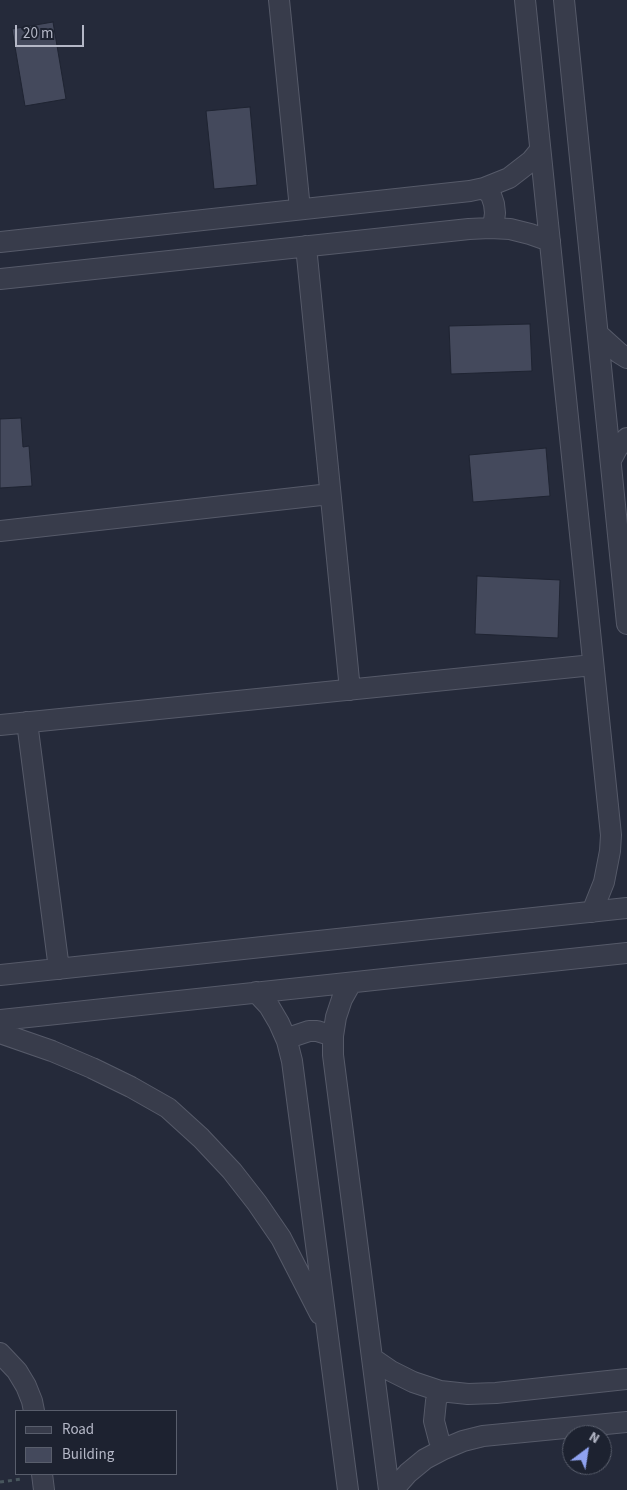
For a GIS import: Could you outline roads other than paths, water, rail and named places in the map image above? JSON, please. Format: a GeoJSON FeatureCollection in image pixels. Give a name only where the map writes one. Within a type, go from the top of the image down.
{"type":"FeatureCollection","features":[{"type":"Feature","properties":{"kind":"street"},"geometry":{"type":"LineString","coordinates":[[279,0],[300,209]]}},
{"type":"Feature","properties":{"kind":"street"},"geometry":{"type":"LineString","coordinates":[[525,0],[594,665],[619,839],[610,851],[604,882],[592,912]]}},
{"type":"Feature","properties":{"kind":"street"},"geometry":{"type":"LineString","coordinates":[[564,0],[627,624]]}},
{"type":"Feature","properties":{"kind":"street"},"geometry":{"type":"LineString","coordinates":[[0,242],[484,188],[497,184],[521,170],[540,150]]}},
{"type":"Feature","properties":{"kind":"street"},"geometry":{"type":"LineString","coordinates":[[484,188],[494,204],[494,220],[490,228]]}},
{"type":"Feature","properties":{"kind":"street"},"geometry":{"type":"LineString","coordinates":[[0,279],[490,228],[510,229],[550,241]]}},
{"type":"Feature","properties":{"kind":"street"},"geometry":{"type":"LineString","coordinates":[[306,246],[350,690]]}},
{"type":"Feature","properties":{"kind":"street"},"geometry":{"type":"LineString","coordinates":[[598,334],[627,358]]}},
{"type":"Feature","properties":{"kind":"street"},"geometry":{"type":"LineString","coordinates":[[611,460],[618,447],[627,438]]}},
{"type":"Feature","properties":{"kind":"street"},"geometry":{"type":"LineString","coordinates":[[0,531],[330,494]]}},
{"type":"Feature","properties":{"kind":"street"},"geometry":{"type":"LineString","coordinates":[[0,725],[594,665]]}},
{"type":"Feature","properties":{"kind":"street"},"geometry":{"type":"LineString","coordinates":[[27,722],[59,969]]}},
{"type":"Feature","properties":{"kind":"street"},"geometry":{"type":"LineString","coordinates":[[0,975],[627,908]]}},
{"type":"Feature","properties":{"kind":"street"},"geometry":{"type":"LineString","coordinates":[[0,1020],[627,954]]}},
{"type":"Feature","properties":{"kind":"street"},"geometry":{"type":"LineString","coordinates":[[351,982],[342,999],[336,1017],[332,1036],[333,1055],[391,1490]]}},
{"type":"Feature","properties":{"kind":"street"},"geometry":{"type":"LineString","coordinates":[[256,992],[269,1006],[280,1023],[292,1060],[348,1490]]}},
{"type":"Feature","properties":{"kind":"street"},"geometry":{"type":"LineString","coordinates":[[287,1041],[294,1036],[309,1031],[317,1031],[332,1036]]}},
{"type":"Feature","properties":{"kind":"street"},"geometry":{"type":"LineString","coordinates":[[0,1033],[52,1051],[92,1068],[131,1086],[168,1108],[201,1138],[232,1171],[257,1203],[281,1238],[327,1326]]}},
{"type":"Feature","properties":{"kind":"street"},"geometry":{"type":"LineString","coordinates":[[0,1353],[17,1371],[26,1386],[34,1410]]}},
{"type":"Feature","properties":{"kind":"street"},"geometry":{"type":"LineString","coordinates":[[372,1358],[391,1371],[413,1382],[440,1391],[468,1394],[496,1393],[627,1379]]}},
{"type":"Feature","properties":{"kind":"street"},"geometry":{"type":"LineString","coordinates":[[440,1391],[436,1401],[434,1421],[439,1440],[444,1449]]}},
{"type":"Feature","properties":{"kind":"street"},"geometry":{"type":"LineString","coordinates":[[391,1490],[425,1459],[463,1441],[483,1436],[627,1422]]}},
{"type":"Feature","properties":{"kind":"street"},"geometry":{"type":"LineString","coordinates":[[42,1475],[44,1490]]}}]}
